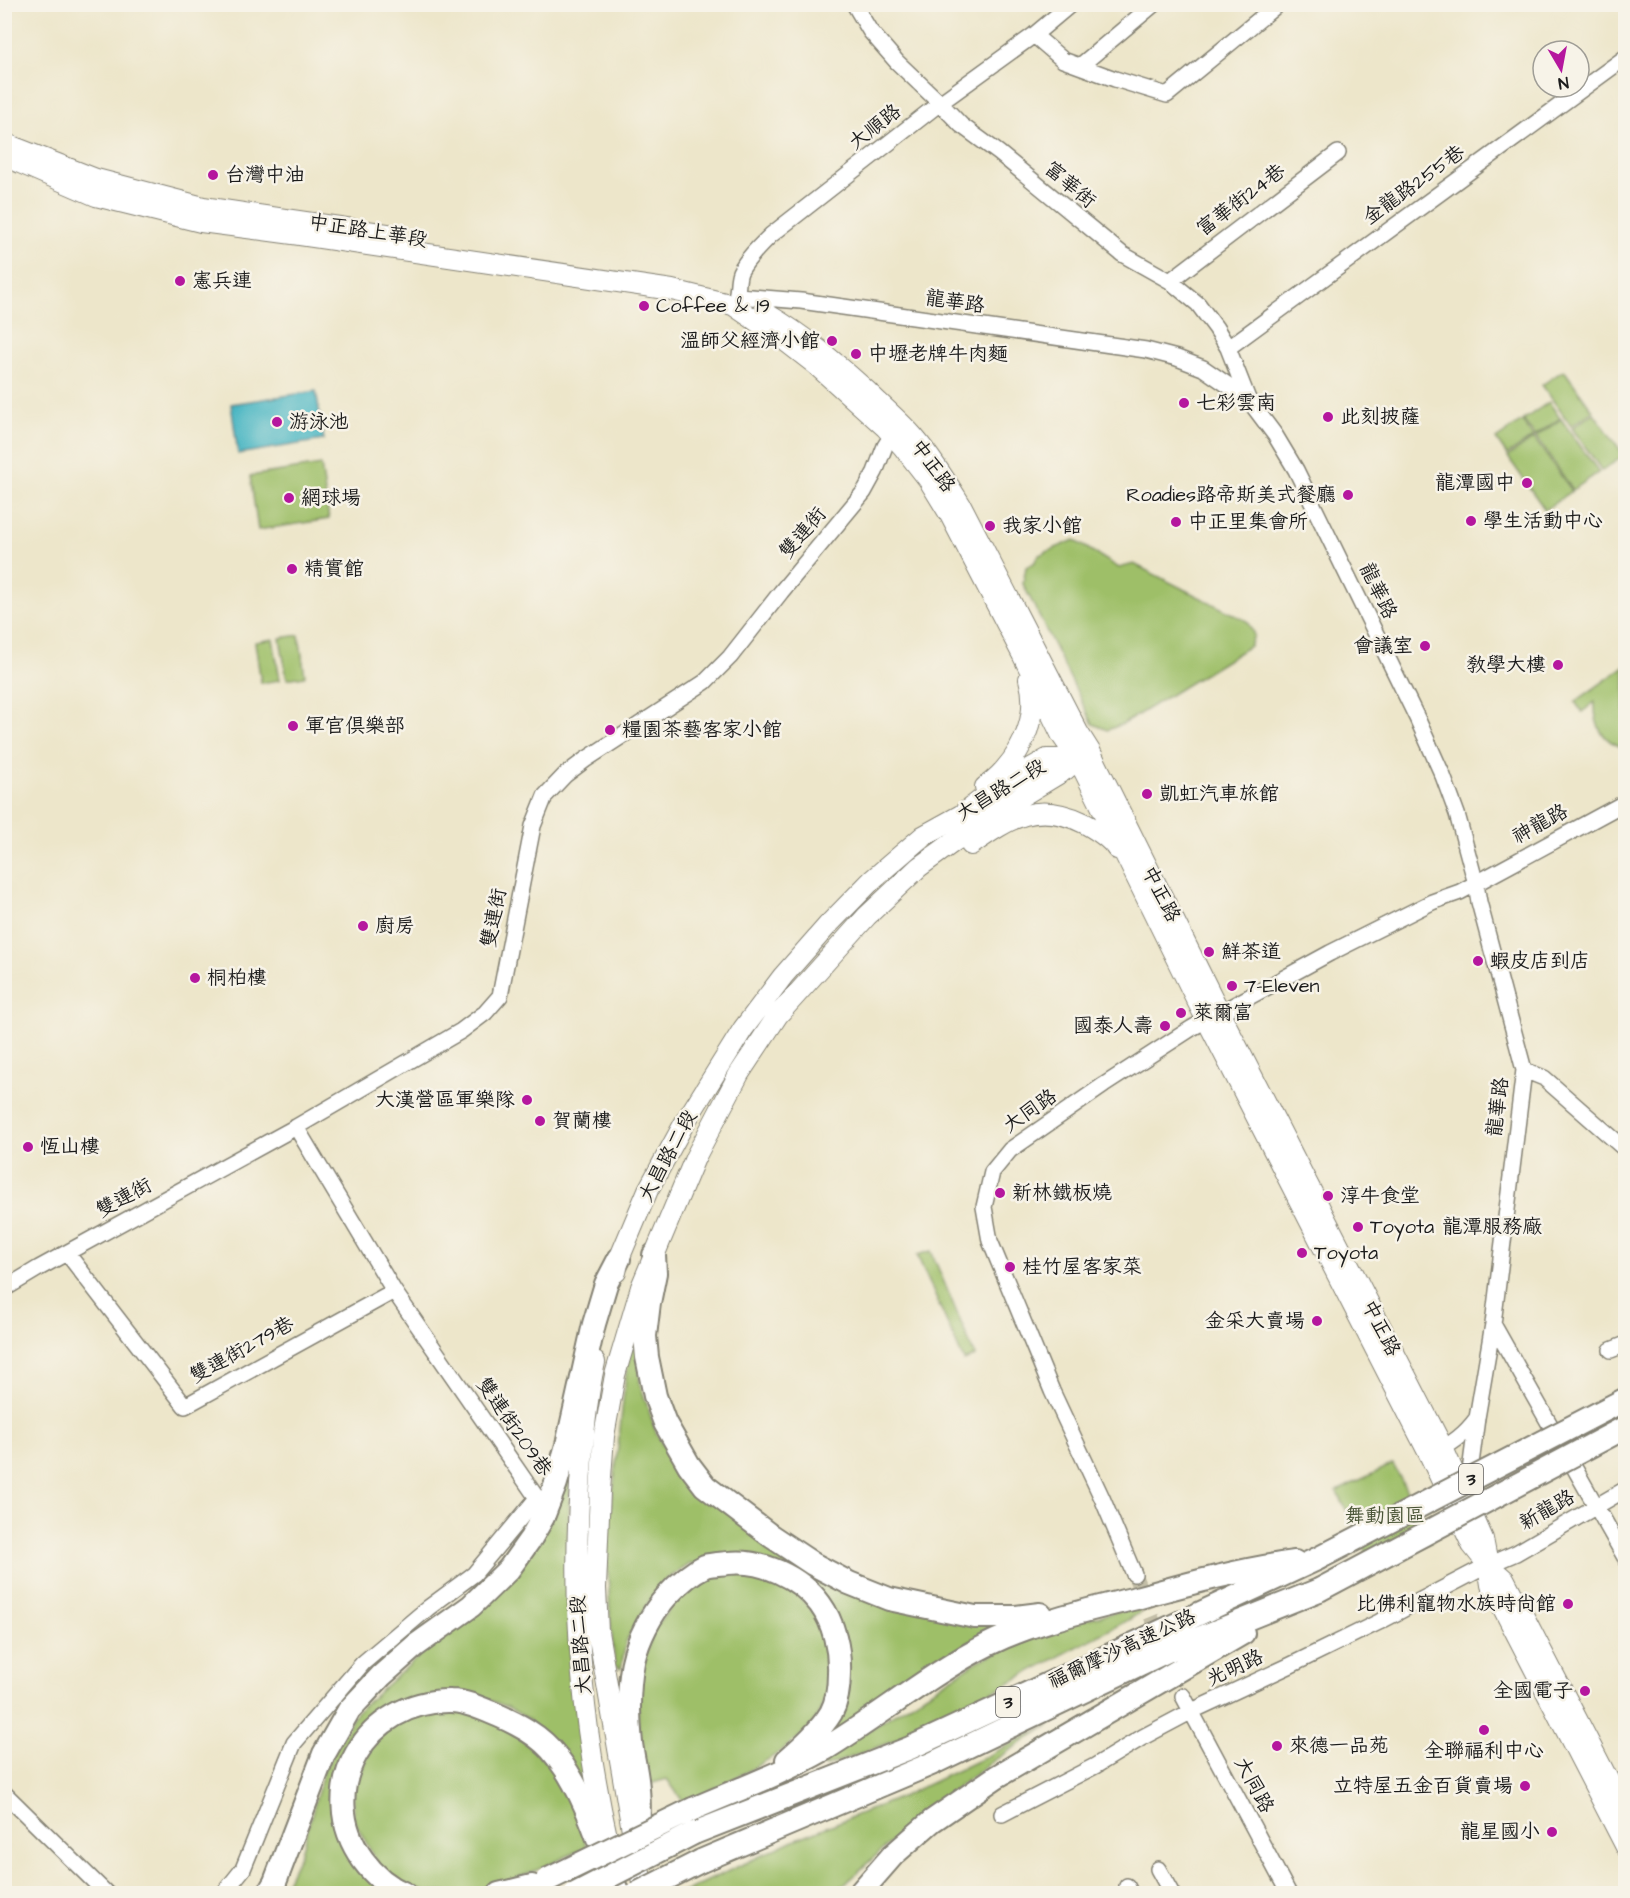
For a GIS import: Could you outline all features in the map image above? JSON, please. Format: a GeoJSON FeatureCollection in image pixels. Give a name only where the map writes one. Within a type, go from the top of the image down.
{"type":"FeatureCollection","features":[{"type":"Feature","properties":{"kind":"highway"},"geometry":{"type":"LineString","coordinates":[[654,1255],[655,1274],[645,1336],[655,1396],[665,1423],[689,1465],[705,1486],[771,1536],[813,1564],[849,1583],[889,1599],[975,1617],[1016,1617],[1092,1609]]}},
{"type":"Feature","properties":{"kind":"highway"},"geometry":{"type":"LineString","coordinates":[[268,1893],[275,1882],[324,1754],[349,1710],[381,1676],[415,1646],[471,1606],[509,1569],[543,1517],[567,1445],[594,1324],[606,1284],[619,1259]]}},
{"type":"Feature","properties":{"kind":"highway","name":"福爾摩沙高速公路"},"geometry":{"type":"LineString","coordinates":[[575,1893],[694,1833],[910,1748],[1317,1559],[1626,1399]]}},
{"type":"Feature","properties":{"kind":"highway","name":"福爾摩沙高速公路"},"geometry":{"type":"LineString","coordinates":[[636,1893],[701,1861],[930,1764],[1167,1651],[1319,1590],[1626,1427]]}},
{"type":"Feature","properties":{"kind":"highway"},"geometry":{"type":"LineString","coordinates":[[499,1893],[532,1886],[822,1750],[879,1715],[929,1678],[988,1645],[1021,1630],[1092,1609],[1255,1567],[1317,1559]]}},
{"type":"Feature","properties":{"kind":"highway"},"geometry":{"type":"LineString","coordinates":[[638,1865],[638,1790],[628,1703],[634,1660],[645,1628],[662,1602],[681,1581],[706,1566],[741,1562],[767,1567],[787,1577],[807,1591],[820,1604],[834,1635],[840,1665],[839,1689],[831,1713],[806,1743],[768,1777]]}},
{"type":"Feature","properties":{"kind":"highway"},"geometry":{"type":"LineString","coordinates":[[859,1893],[893,1855],[932,1821],[996,1777],[1319,1590]]}},
{"type":"Feature","properties":{"kind":"highway"},"geometry":{"type":"LineString","coordinates":[[405,1893],[394,1890],[370,1870],[357,1852],[344,1814],[343,1796],[348,1772],[363,1741],[377,1726],[397,1713],[417,1705],[452,1701],[468,1704],[514,1721],[555,1754],[568,1772],[583,1801],[619,1893]]}},
{"type":"Feature","properties":{"kind":"highway"},"geometry":{"type":"LineString","coordinates":[[852,1893],[874,1877]]}},
{"type":"Feature","properties":{"kind":"main road","name":"中正路上華段"},"geometry":{"type":"LineString","coordinates":[[4,143],[96,179],[203,207],[674,277],[735,301]]}},
{"type":"Feature","properties":{"kind":"main road","name":"中正路上華段"},"geometry":{"type":"LineString","coordinates":[[4,156],[96,196],[201,222],[735,301]]}},
{"type":"Feature","properties":{"kind":"main road","name":"中正路"},"geometry":{"type":"LineString","coordinates":[[735,301],[898,431],[940,470],[961,505],[1078,732],[1090,751],[1214,1016],[1436,1451],[1455,1493],[1472,1545],[1488,1565],[1491,1585],[1626,1814]]}},
{"type":"Feature","properties":{"kind":"main road","name":"中正路"},"geometry":{"type":"LineString","coordinates":[[898,431],[950,515],[1062,736],[1078,759],[1135,875],[1214,1016]]}},
{"type":"Feature","properties":{"kind":"main road"},"geometry":{"type":"LineString","coordinates":[[923,836],[990,783],[1020,750],[1030,723],[1032,688],[1023,657]]}},
{"type":"Feature","properties":{"kind":"main road","name":"大昌路二段"},"geometry":{"type":"LineString","coordinates":[[619,1893],[604,1823],[587,1720],[577,1579],[583,1443],[594,1368],[619,1259],[648,1190],[684,1122],[743,1029],[783,976],[826,926],[873,879],[923,836],[961,815],[999,786],[1047,759],[1078,759]]}},
{"type":"Feature","properties":{"kind":"main road","name":"大昌路二段"},"geometry":{"type":"LineString","coordinates":[[645,1893],[638,1865],[598,1632],[596,1588],[604,1436],[615,1375],[641,1287],[695,1158],[739,1074],[777,1015],[867,916],[919,867],[992,814],[1065,770],[1078,759]]}},
{"type":"Feature","properties":{"kind":"main road"},"geometry":{"type":"LineString","coordinates":[[867,916],[994,830],[1021,816],[1036,812],[1068,816],[1092,827],[1113,843],[1135,875]]}},
{"type":"Feature","properties":{"kind":"main road","name":"中正路"},"geometry":{"type":"LineString","coordinates":[[1551,1687],[1626,1847]]}},
{"type":"Feature","properties":{"kind":"street","name":"富華街"},"geometry":{"type":"LineString","coordinates":[[854,4],[870,31],[897,62],[961,125],[999,153],[1122,254],[1170,281],[1198,304],[1228,348],[1248,399]]}},
{"type":"Feature","properties":{"kind":"street","name":"大順路"},"geometry":{"type":"LineString","coordinates":[[735,301],[739,274],[751,256],[771,235],[940,103],[1034,35],[1071,4]]}},
{"type":"Feature","properties":{"kind":"street"},"geometry":{"type":"LineString","coordinates":[[1080,66],[1154,4]]}},
{"type":"Feature","properties":{"kind":"street"},"geometry":{"type":"LineString","coordinates":[[1034,35],[1063,60],[1167,95],[1278,4]]}},
{"type":"Feature","properties":{"kind":"street","name":"金龍路255巷"},"geometry":{"type":"LineString","coordinates":[[1228,348],[1626,57]]}},
{"type":"Feature","properties":{"kind":"street","name":"富華街24巷"},"geometry":{"type":"LineString","coordinates":[[1170,281],[1338,153]]}},
{"type":"Feature","properties":{"kind":"street","name":"龍華路"},"geometry":{"type":"LineString","coordinates":[[735,301],[801,301],[1146,350],[1203,368],[1248,399],[1275,435],[1296,471],[1443,776],[1457,814],[1524,1070],[1493,1324],[1469,1479],[1455,1493]]}},
{"type":"Feature","properties":{"kind":"street","name":"雙連街"},"geometry":{"type":"LineString","coordinates":[[4,1289],[296,1127],[461,1031],[485,1013],[500,996],[533,826],[545,796],[565,775],[585,759],[705,682],[730,657],[864,492],[885,446],[898,431]]}},
{"type":"Feature","properties":{"kind":"street","name":"神龍路"},"geometry":{"type":"LineString","coordinates":[[1476,884],[1626,802]]}},
{"type":"Feature","properties":{"kind":"street","name":"大同路"},"geometry":{"type":"LineString","coordinates":[[1134,1574],[1102,1498],[1052,1391],[990,1241],[984,1207],[992,1172],[1010,1150],[1104,1084],[1214,1016],[1350,943],[1432,902],[1476,884]]}},
{"type":"Feature","properties":{"kind":"street"},"geometry":{"type":"LineString","coordinates":[[1524,1070],[1544,1078],[1626,1150]]}},
{"type":"Feature","properties":{"kind":"street","name":"雙連街209巷"},"geometry":{"type":"LineString","coordinates":[[223,1893],[243,1869],[294,1743],[363,1663],[428,1608],[474,1574],[537,1498],[394,1291],[296,1127]]}},
{"type":"Feature","properties":{"kind":"street","name":"雙連街279巷"},"geometry":{"type":"LineString","coordinates":[[67,1253],[185,1406],[394,1291]]}},
{"type":"Feature","properties":{"kind":"street"},"geometry":{"type":"LineString","coordinates":[[1493,1324],[1626,1559]]}},
{"type":"Feature","properties":{"kind":"street"},"geometry":{"type":"LineString","coordinates":[[1611,1350],[1626,1344]]}},
{"type":"Feature","properties":{"kind":"street"},"geometry":{"type":"LineString","coordinates":[[1436,1451],[1467,1431],[1477,1418]]}},
{"type":"Feature","properties":{"kind":"street","name":"新龍路"},"geometry":{"type":"LineString","coordinates":[[1488,1565],[1516,1553],[1626,1489]]}},
{"type":"Feature","properties":{"kind":"street","name":"光明路"},"geometry":{"type":"LineString","coordinates":[[1002,1814],[1095,1766],[1192,1711],[1379,1622],[1488,1565]]}},
{"type":"Feature","properties":{"kind":"street","name":"大同路"},"geometry":{"type":"LineString","coordinates":[[1184,1696],[1289,1893]]}},
{"type":"Feature","properties":{"kind":"street"},"geometry":{"type":"LineString","coordinates":[[4,1793],[107,1893]]}},
{"type":"Feature","properties":{"kind":"street"},"geometry":{"type":"LineString","coordinates":[[1158,1869],[1172,1893]]}},
{"type":"Feature","properties":{"kind":"green space"},"geometry":{"type":"Polygon","coordinates":[[[1564,370],[1593,411],[1571,426],[1542,385],[1564,370]]]}},
{"type":"Feature","properties":{"kind":"green space"},"geometry":{"type":"Polygon","coordinates":[[[1549,402],[1560,418],[1535,436],[1523,420],[1549,402]]]}},
{"type":"Feature","properties":{"kind":"green space"},"geometry":{"type":"Polygon","coordinates":[[[1594,413],[1624,455],[1602,471],[1572,428],[1594,413]]]}},
{"type":"Feature","properties":{"kind":"green space"},"geometry":{"type":"Polygon","coordinates":[[[1561,419],[1599,472],[1573,490],[1536,437],[1561,419]]]}},
{"type":"Feature","properties":{"kind":"green space"},"geometry":{"type":"Polygon","coordinates":[[[1522,421],[1533,437],[1507,455],[1496,439],[1522,421]]]}},
{"type":"Feature","properties":{"kind":"green space"},"geometry":{"type":"Polygon","coordinates":[[[1534,438],[1572,491],[1545,510],[1508,457],[1534,438]]]}},
{"type":"Feature","properties":{"kind":"green space","name":"網球場"},"geometry":{"type":"Polygon","coordinates":[[[321,465],[329,519],[258,530],[250,476],[321,465]]]}},
{"type":"Feature","properties":{"kind":"green space"},"geometry":{"type":"Polygon","coordinates":[[[1074,540],[1119,568],[1134,564],[1247,621],[1254,635],[1250,646],[1123,724],[1107,730],[1093,724],[1023,584],[1026,567],[1034,563],[1039,555],[1074,540]]]}},
{"type":"Feature","properties":{"kind":"green space"},"geometry":{"type":"Polygon","coordinates":[[[299,635],[305,676],[287,679],[280,638],[299,635]]]}},
{"type":"Feature","properties":{"kind":"green space"},"geometry":{"type":"Polygon","coordinates":[[[273,639],[280,680],[261,683],[255,642],[273,639]]]}},
{"type":"Feature","properties":{"kind":"green space"},"geometry":{"type":"Polygon","coordinates":[[[1625,666],[1625,749],[1610,741],[1601,732],[1596,719],[1595,702],[1582,712],[1575,702],[1625,666]]]}},
{"type":"Feature","properties":{"kind":"green space"},"geometry":{"type":"Polygon","coordinates":[[[931,1251],[975,1356],[964,1361],[917,1255],[931,1251]]]}},
{"type":"Feature","properties":{"kind":"green space"},"geometry":{"type":"Polygon","coordinates":[[[637,1323],[640,1384],[656,1432],[672,1462],[697,1491],[841,1589],[1004,1624],[971,1641],[812,1748],[848,1690],[798,1573],[690,1564],[664,1581],[647,1604],[626,1642],[621,1669],[615,1666],[607,1547],[626,1374],[637,1323]]]}},
{"type":"Feature","properties":{"kind":"green space","name":"舞動園區"},"geometry":{"type":"Polygon","coordinates":[[[1393,1464],[1432,1541],[1375,1569],[1337,1491],[1393,1464]]]}},
{"type":"Feature","properties":{"kind":"green space"},"geometry":{"type":"Polygon","coordinates":[[[564,1474],[570,1481],[567,1578],[569,1634],[576,1704],[590,1798],[529,1720],[508,1707],[475,1695],[407,1699],[335,1786],[386,1893],[281,1894],[301,1852],[324,1770],[356,1712],[424,1652],[458,1629],[564,1474]]]}},
{"type":"Feature","properties":{"kind":"green space"},"geometry":{"type":"Polygon","coordinates":[[[726,1574],[750,1574],[768,1578],[788,1588],[805,1603],[818,1620],[827,1638],[830,1677],[824,1702],[812,1725],[806,1731],[778,1753],[748,1771],[684,1803],[667,1779],[645,1785],[638,1727],[638,1682],[653,1629],[674,1604],[703,1579],[726,1574]]]}},
{"type":"Feature","properties":{"kind":"green space"},"geometry":{"type":"Polygon","coordinates":[[[1150,1606],[1130,1619],[925,1727],[825,1767],[823,1759],[976,1662],[1065,1624],[1150,1606]]]}},
{"type":"Feature","properties":{"kind":"green space"},"geometry":{"type":"Polygon","coordinates":[[[446,1710],[469,1713],[492,1721],[531,1747],[561,1782],[581,1824],[587,1847],[501,1884],[463,1893],[427,1892],[401,1884],[380,1868],[353,1818],[353,1791],[374,1741],[394,1723],[423,1712],[446,1710]]]}},
{"type":"Feature","properties":{"kind":"green space"},"geometry":{"type":"Polygon","coordinates":[[[1051,1724],[996,1759],[926,1811],[834,1893],[680,1894],[794,1840],[899,1798],[1051,1724]]]}},
{"type":"Feature","properties":{"kind":"water","name":"游泳池"},"geometry":{"type":"Polygon","coordinates":[[[316,391],[324,440],[238,454],[231,404],[316,391]]]}},
{"type":"Feature","properties":{"kind":"tunnel"},"geometry":{"type":"LineString","coordinates":[[1134,1574],[1161,1641]]}},
{"type":"Feature","properties":{"kind":"place","name":"台灣中油"},"geometry":{"type":"Point","coordinates":[213,175]}},
{"type":"Feature","properties":{"kind":"place","name":"憲兵連"},"geometry":{"type":"Point","coordinates":[180,281]}},
{"type":"Feature","properties":{"kind":"place","name":"Coffee & 19"},"geometry":{"type":"Point","coordinates":[644,306]}},
{"type":"Feature","properties":{"kind":"place","name":"温師父經濟小館"},"geometry":{"type":"Point","coordinates":[832,341]}},
{"type":"Feature","properties":{"kind":"place","name":"中壢老牌牛肉麵"},"geometry":{"type":"Point","coordinates":[856,354]}},
{"type":"Feature","properties":{"kind":"place","name":"七彩雲南"},"geometry":{"type":"Point","coordinates":[1184,403]}},
{"type":"Feature","properties":{"kind":"place","name":"此刻披薩"},"geometry":{"type":"Point","coordinates":[1328,417]}},
{"type":"Feature","properties":{"kind":"place","name":"游泳池"},"geometry":{"type":"Point","coordinates":[277,422]}},
{"type":"Feature","properties":{"kind":"place","name":"龍潭國中"},"geometry":{"type":"Point","coordinates":[1527,483]}},
{"type":"Feature","properties":{"kind":"place","name":"Roadies路帝斯美式餐廳"},"geometry":{"type":"Point","coordinates":[1348,495]}},
{"type":"Feature","properties":{"kind":"place","name":"網球場"},"geometry":{"type":"Point","coordinates":[289,498]}},
{"type":"Feature","properties":{"kind":"place","name":"學生活動中心"},"geometry":{"type":"Point","coordinates":[1471,521]}},
{"type":"Feature","properties":{"kind":"place","name":"中正里集會所"},"geometry":{"type":"Point","coordinates":[1176,522]}},
{"type":"Feature","properties":{"kind":"place","name":"我家小館"},"geometry":{"type":"Point","coordinates":[990,526]}},
{"type":"Feature","properties":{"kind":"place","name":"精實館"},"geometry":{"type":"Point","coordinates":[292,569]}},
{"type":"Feature","properties":{"kind":"place","name":"會議室"},"geometry":{"type":"Point","coordinates":[1425,646]}},
{"type":"Feature","properties":{"kind":"place","name":"教學大樓"},"geometry":{"type":"Point","coordinates":[1558,665]}},
{"type":"Feature","properties":{"kind":"place","name":"軍官俱樂部"},"geometry":{"type":"Point","coordinates":[293,726]}},
{"type":"Feature","properties":{"kind":"place","name":"糧園茶藝客家小館"},"geometry":{"type":"Point","coordinates":[610,730]}},
{"type":"Feature","properties":{"kind":"place","name":"凱虹汽車旅館"},"geometry":{"type":"Point","coordinates":[1147,794]}},
{"type":"Feature","properties":{"kind":"place","name":"廚房"},"geometry":{"type":"Point","coordinates":[363,926]}},
{"type":"Feature","properties":{"kind":"place","name":"鮮茶道"},"geometry":{"type":"Point","coordinates":[1209,952]}},
{"type":"Feature","properties":{"kind":"place","name":"蝦皮店到店"},"geometry":{"type":"Point","coordinates":[1478,961]}},
{"type":"Feature","properties":{"kind":"place","name":"桐柏樓"},"geometry":{"type":"Point","coordinates":[195,978]}},
{"type":"Feature","properties":{"kind":"place","name":"7-Eleven"},"geometry":{"type":"Point","coordinates":[1232,986]}},
{"type":"Feature","properties":{"kind":"place","name":"萊爾富"},"geometry":{"type":"Point","coordinates":[1181,1013]}},
{"type":"Feature","properties":{"kind":"place","name":"國泰人壽"},"geometry":{"type":"Point","coordinates":[1165,1026]}},
{"type":"Feature","properties":{"kind":"place","name":"大漢營區軍樂隊"},"geometry":{"type":"Point","coordinates":[527,1100]}},
{"type":"Feature","properties":{"kind":"place","name":"賀蘭樓"},"geometry":{"type":"Point","coordinates":[540,1121]}},
{"type":"Feature","properties":{"kind":"place","name":"恆山樓"},"geometry":{"type":"Point","coordinates":[28,1147]}},
{"type":"Feature","properties":{"kind":"place","name":"新林鐵板燒"},"geometry":{"type":"Point","coordinates":[1000,1193]}},
{"type":"Feature","properties":{"kind":"place","name":"淳牛食堂"},"geometry":{"type":"Point","coordinates":[1328,1196]}},
{"type":"Feature","properties":{"kind":"place","name":"Toyota 龍潭服務廠"},"geometry":{"type":"Point","coordinates":[1358,1227]}},
{"type":"Feature","properties":{"kind":"place","name":"Toyota"},"geometry":{"type":"Point","coordinates":[1302,1253]}},
{"type":"Feature","properties":{"kind":"place","name":"桂竹屋客家菜"},"geometry":{"type":"Point","coordinates":[1010,1267]}},
{"type":"Feature","properties":{"kind":"place","name":"金采大賣場"},"geometry":{"type":"Point","coordinates":[1317,1321]}},
{"type":"Feature","properties":{"kind":"place","name":"比佛利寵物水族時尚館"},"geometry":{"type":"Point","coordinates":[1568,1604]}},
{"type":"Feature","properties":{"kind":"place","name":"全國電子"},"geometry":{"type":"Point","coordinates":[1585,1691]}},
{"type":"Feature","properties":{"kind":"place","name":"全聯福利中心"},"geometry":{"type":"Point","coordinates":[1484,1730]}},
{"type":"Feature","properties":{"kind":"place","name":"來德一品苑"},"geometry":{"type":"Point","coordinates":[1277,1746]}},
{"type":"Feature","properties":{"kind":"place","name":"立特屋五金百貨賣場"},"geometry":{"type":"Point","coordinates":[1525,1786]}},
{"type":"Feature","properties":{"kind":"place","name":"龍星國小"},"geometry":{"type":"Point","coordinates":[1552,1832]}}]}
